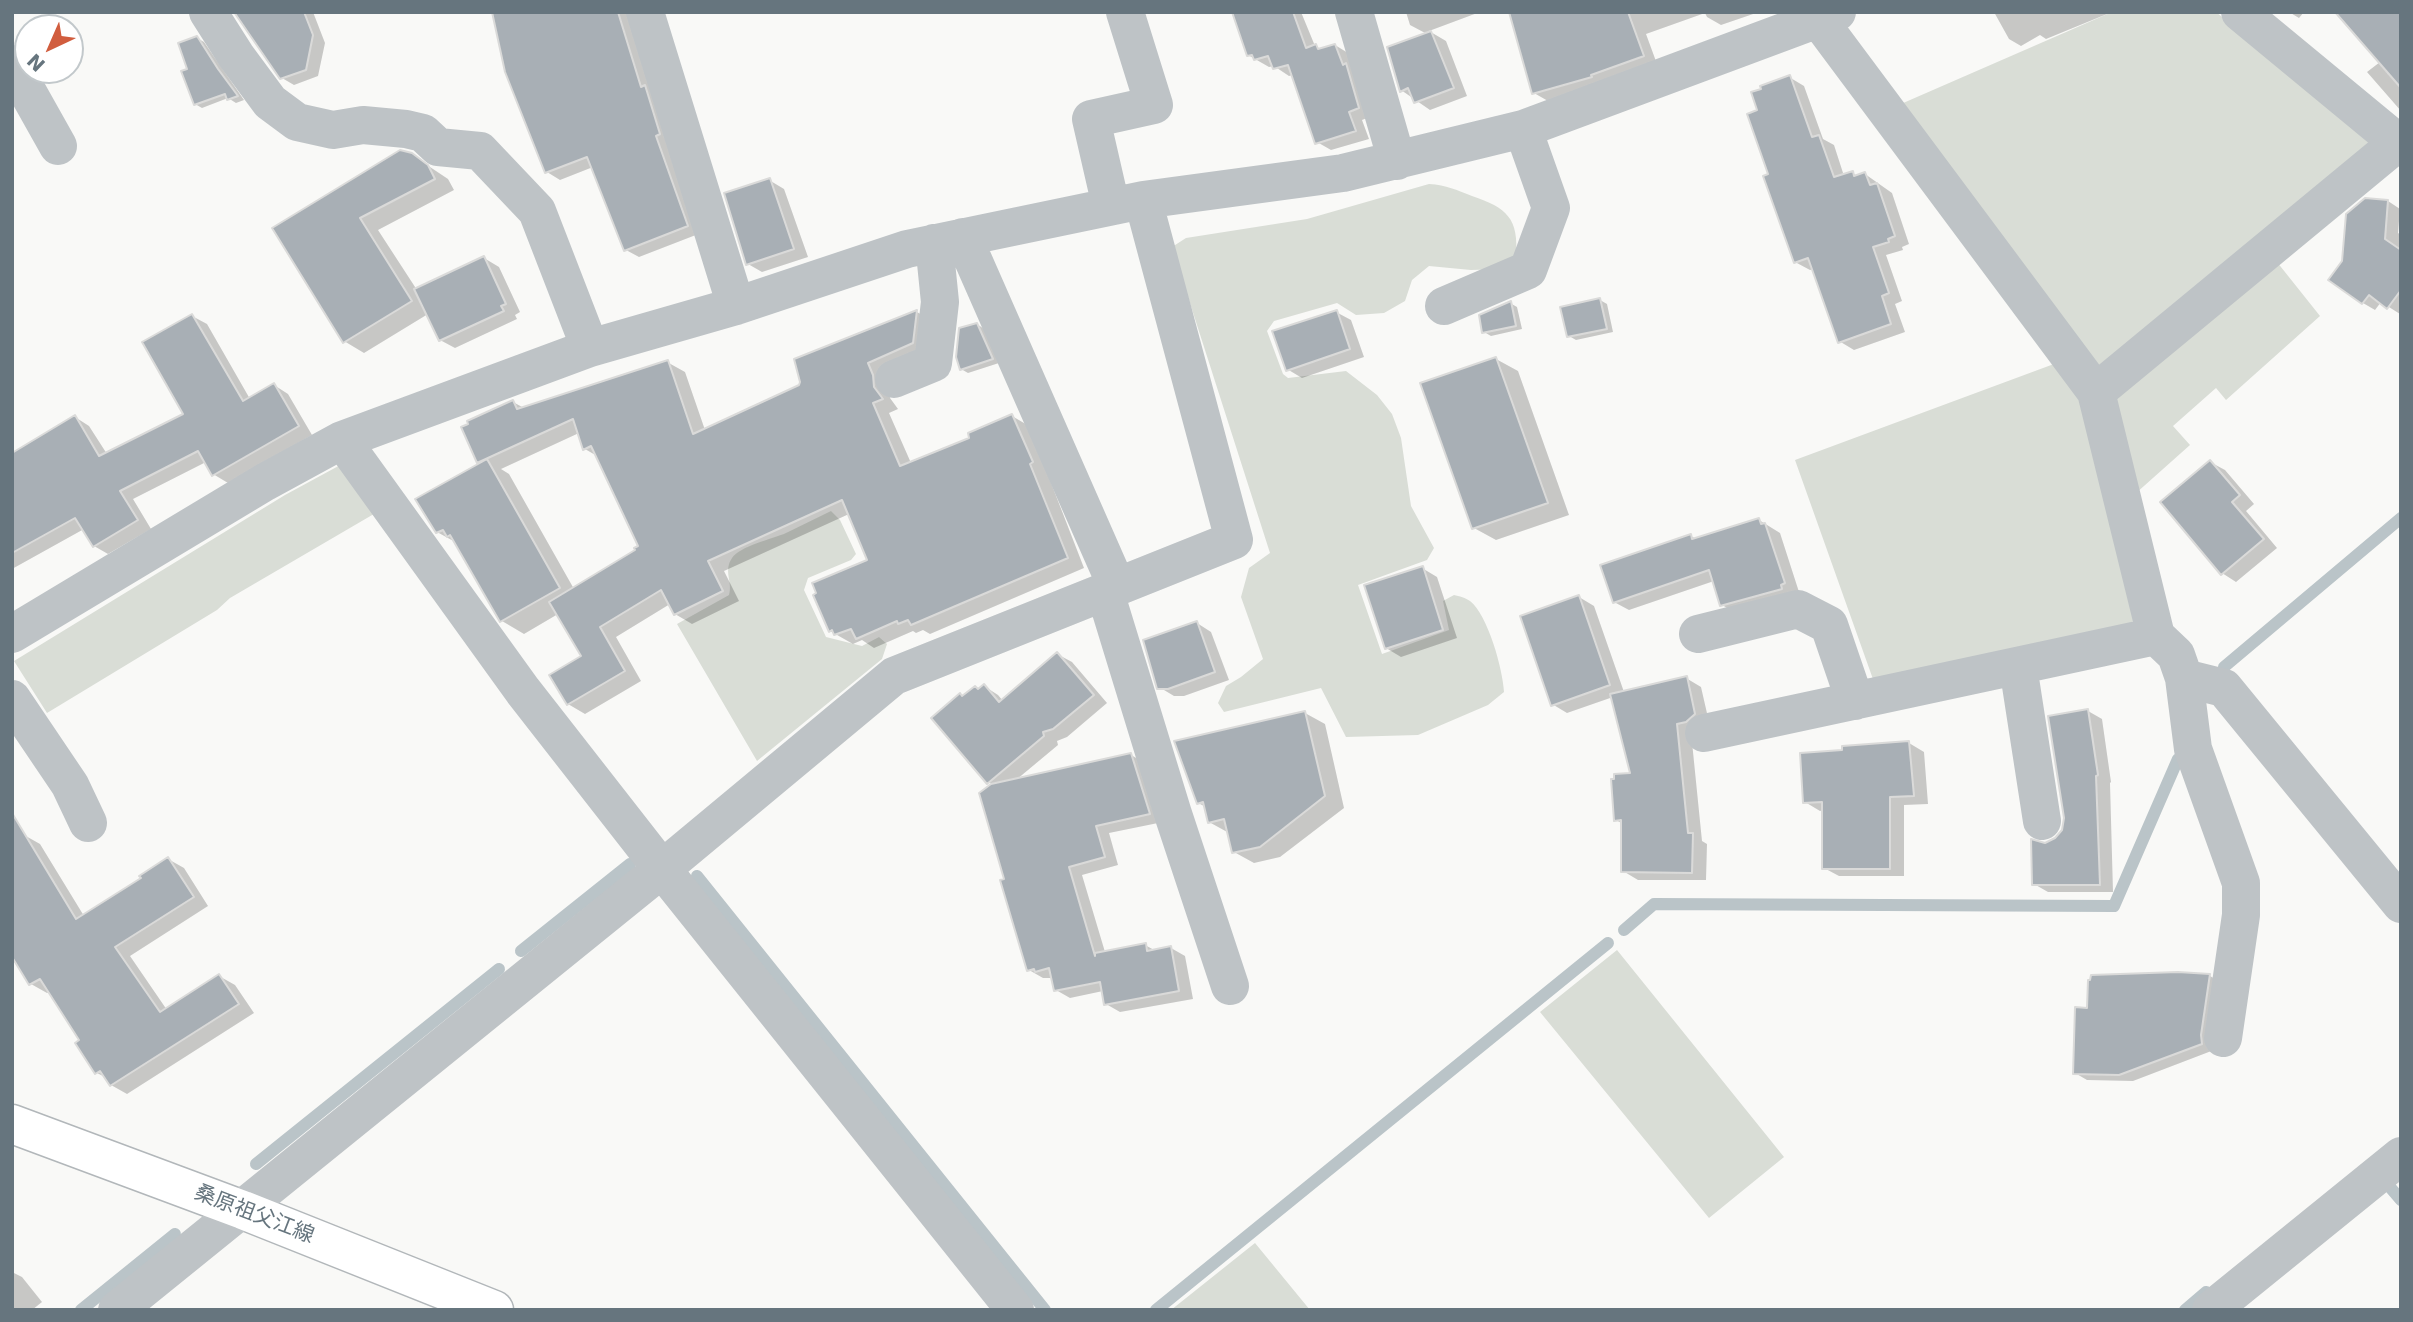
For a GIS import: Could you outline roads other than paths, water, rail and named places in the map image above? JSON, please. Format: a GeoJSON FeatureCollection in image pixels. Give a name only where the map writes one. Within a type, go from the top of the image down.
{"type":"FeatureCollection","features":[{"type":"Feature","properties":{"kind":"main road","name":"桑原祖父江線"},"geometry":{"type":"LineString","coordinates":[[12,1124],[243,1210],[494,1310]]}},
{"type":"Feature","properties":{"kind":"street"},"geometry":{"type":"LineString","coordinates":[[208,12],[270,102],[297,122],[332,130],[363,125],[406,129],[423,134],[438,147],[480,151],[537,211],[590,348]]}},
{"type":"Feature","properties":{"kind":"street"},"geometry":{"type":"LineString","coordinates":[[645,12],[736,306]]}},
{"type":"Feature","properties":{"kind":"street"},"geometry":{"type":"LineString","coordinates":[[117,1310],[662,869],[894,676],[1234,540],[1127,203],[1091,119],[1154,105],[1125,12]]}},
{"type":"Feature","properties":{"kind":"street"},"geometry":{"type":"LineString","coordinates":[[1354,12],[1397,161]]}},
{"type":"Feature","properties":{"kind":"street"},"geometry":{"type":"LineString","coordinates":[[2096,392],[2400,143],[2240,12]]}},
{"type":"Feature","properties":{"kind":"street"},"geometry":{"type":"LineString","coordinates":[[12,634],[265,482],[342,440],[590,348],[736,306],[907,249],[1127,203],[1343,173],[1523,129],[1824,15],[2096,392],[2157,636],[2176,655],[2184,678],[2193,749],[2241,883],[2241,915],[2223,1038]]}},
{"type":"Feature","properties":{"kind":"street"},"geometry":{"type":"LineString","coordinates":[[12,64],[58,146]]}},
{"type":"Feature","properties":{"kind":"street"},"geometry":{"type":"LineString","coordinates":[[1444,306],[1528,270],[1551,208],[1523,129]]}},
{"type":"Feature","properties":{"kind":"street"},"geometry":{"type":"LineString","coordinates":[[894,379],[933,363],[948,240]]}},
{"type":"Feature","properties":{"kind":"street"},"geometry":{"type":"LineString","coordinates":[[948,240],[1111,589],[1173,814],[1230,986]]}},
{"type":"Feature","properties":{"kind":"street"},"geometry":{"type":"LineString","coordinates":[[342,440],[523,691],[1015,1310]]}},
{"type":"Feature","properties":{"kind":"street"},"geometry":{"type":"LineString","coordinates":[[1698,635],[1798,609],[1829,625],[1855,701]]}},
{"type":"Feature","properties":{"kind":"street"},"geometry":{"type":"LineString","coordinates":[[1704,733],[2157,636]]}},
{"type":"Feature","properties":{"kind":"street"},"geometry":{"type":"LineString","coordinates":[[2018,666],[2042,821]]}},
{"type":"Feature","properties":{"kind":"street"},"geometry":{"type":"LineString","coordinates":[[2184,678],[2224,688],[2401,904]]}},
{"type":"Feature","properties":{"kind":"street"},"geometry":{"type":"LineString","coordinates":[[12,699],[70,785],[88,823]]}},
{"type":"Feature","properties":{"kind":"street"},"geometry":{"type":"LineString","coordinates":[[2211,1310],[2401,1156]]}},
{"type":"Feature","properties":{"kind":"waterway"},"geometry":{"type":"LineString","coordinates":[[2224,667],[2401,518]]}},
{"type":"Feature","properties":{"kind":"waterway"},"geometry":{"type":"LineString","coordinates":[[1624,930],[1654,904],[2114,906],[2178,759]]}},
{"type":"Feature","properties":{"kind":"waterway"},"geometry":{"type":"LineString","coordinates":[[521,951],[630,864]]}},
{"type":"Feature","properties":{"kind":"waterway"},"geometry":{"type":"LineString","coordinates":[[697,876],[1045,1310]]}},
{"type":"Feature","properties":{"kind":"waterway"},"geometry":{"type":"LineString","coordinates":[[1156,1310],[1608,943]]}},
{"type":"Feature","properties":{"kind":"waterway"},"geometry":{"type":"LineString","coordinates":[[256,1164],[499,969]]}},
{"type":"Feature","properties":{"kind":"waterway"},"geometry":{"type":"LineString","coordinates":[[2389,1186],[2401,1200]]}},
{"type":"Feature","properties":{"kind":"waterway"},"geometry":{"type":"LineString","coordinates":[[81,1310],[175,1234]]}},
{"type":"Feature","properties":{"kind":"waterway"},"geometry":{"type":"LineString","coordinates":[[2185,1310],[2206,1292]]}}]}
